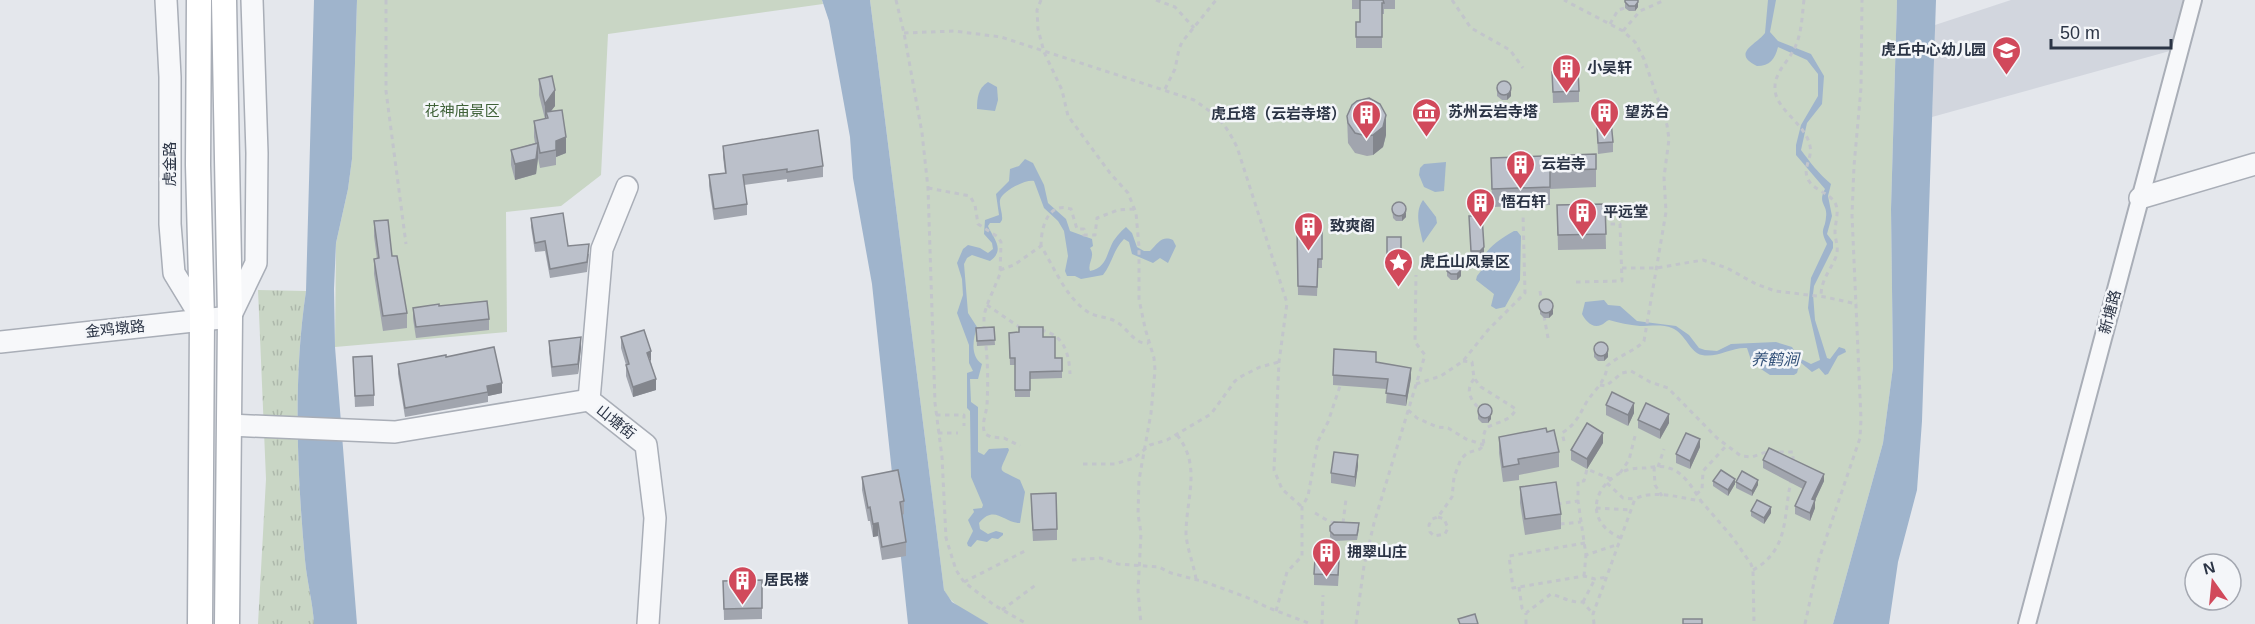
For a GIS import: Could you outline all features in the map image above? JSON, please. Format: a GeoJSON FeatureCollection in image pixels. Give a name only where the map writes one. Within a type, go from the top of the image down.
{"type":"FeatureCollection","features":[{"type":"Feature","properties":{"kind":"main road","name":"虎金路"},"geometry":{"type":"LineString","coordinates":[[199,0],[198,165],[202,319],[200,624]]}},
{"type":"Feature","properties":{"kind":"main road"},"geometry":{"type":"LineString","coordinates":[[224,0],[230,316],[227,624]]}},
{"type":"Feature","properties":{"kind":"street","name":"虎金路"},"geometry":{"type":"LineString","coordinates":[[166,0],[170,77],[170,224],[174,273],[202,319]]}},
{"type":"Feature","properties":{"kind":"street"},"geometry":{"type":"LineString","coordinates":[[230,316],[256,263],[257,153],[252,0]]}},
{"type":"Feature","properties":{"kind":"street","name":"新塘路"},"geometry":{"type":"LineString","coordinates":[[2027,624],[2193,0]]}},
{"type":"Feature","properties":{"kind":"street"},"geometry":{"type":"LineString","coordinates":[[2140,198],[2255,164]]}},
{"type":"Feature","properties":{"kind":"street","name":"山塘街"},"geometry":{"type":"LineString","coordinates":[[627,187],[602,249],[589,400],[646,445],[655,518],[648,624]]}},
{"type":"Feature","properties":{"kind":"street","name":"金鸡墩路"},"geometry":{"type":"LineString","coordinates":[[0,342],[230,316]]}},
{"type":"Feature","properties":{"kind":"street"},"geometry":{"type":"LineString","coordinates":[[229,425],[395,432],[589,400]]}},
{"type":"Feature","properties":{"kind":"path"},"geometry":{"type":"LineString","coordinates":[[386,0],[386,91],[406,244]]}},
{"type":"Feature","properties":{"kind":"path"},"geometry":{"type":"LineString","coordinates":[[896,0],[904,33],[928,188],[936,415],[946,538],[956,570],[964,582],[973,591],[1027,624]]}},
{"type":"Feature","properties":{"kind":"path"},"geometry":{"type":"LineString","coordinates":[[1041,0],[1037,20],[1044,52],[1062,90],[1068,116],[1110,173],[1128,193],[1134,208],[1139,247],[1139,299],[1154,358],[1155,390],[1139,480],[1141,624]]}},
{"type":"Feature","properties":{"kind":"path"},"geometry":{"type":"LineString","coordinates":[[1155,0],[1175,7],[1194,28]]}},
{"type":"Feature","properties":{"kind":"path"},"geometry":{"type":"LineString","coordinates":[[1165,89],[1175,69],[1179,49],[1216,0]]}},
{"type":"Feature","properties":{"kind":"path"},"geometry":{"type":"LineString","coordinates":[[1452,0],[1471,28],[1510,50],[1523,68]]}},
{"type":"Feature","properties":{"kind":"path"},"geometry":{"type":"LineString","coordinates":[[1564,0],[1623,31],[1640,49],[1668,130],[1669,147],[1664,177],[1666,212],[1644,341],[1607,366],[1607,374],[1586,402],[1576,423],[1562,433],[1564,441]]}},
{"type":"Feature","properties":{"kind":"path"},"geometry":{"type":"LineString","coordinates":[[1623,31],[1640,11],[1665,0]]}},
{"type":"Feature","properties":{"kind":"path"},"geometry":{"type":"LineString","coordinates":[[1804,0],[1796,46],[1777,75],[1775,94],[1779,105],[1792,116],[1810,145],[1810,157],[1806,168],[1808,181],[1829,196],[1837,208],[1835,232],[1838,250],[1821,285],[1821,296]]}},
{"type":"Feature","properties":{"kind":"path"},"geometry":{"type":"LineString","coordinates":[[1805,624],[1820,559],[1860,438],[1857,304],[1852,215],[1861,88],[1862,0]]}},
{"type":"Feature","properties":{"kind":"path"},"geometry":{"type":"LineString","coordinates":[[1610,24],[1618,10],[1625,8]]}},
{"type":"Feature","properties":{"kind":"path"},"geometry":{"type":"LineString","coordinates":[[904,33],[974,33],[1001,38],[1165,89],[1194,100],[1219,117],[1237,147],[1287,303],[1279,362],[1274,470],[1282,489],[1302,507]]}},
{"type":"Feature","properties":{"kind":"path"},"geometry":{"type":"LineString","coordinates":[[928,188],[970,196],[975,205],[978,224],[999,237],[1001,242],[997,284],[984,315],[985,333]]}},
{"type":"Feature","properties":{"kind":"path"},"geometry":{"type":"LineString","coordinates":[[1134,208],[1118,210],[1097,218],[1095,235],[1084,235],[1084,229],[1077,230],[1071,209],[1059,208],[1048,216],[1041,229],[1041,246],[1079,305],[1089,313],[1118,322],[1138,341],[1144,344],[1149,343]]}},
{"type":"Feature","properties":{"kind":"path"},"geometry":{"type":"LineString","coordinates":[[1416,384],[1441,376],[1463,360],[1488,330],[1525,293],[1523,214]]}},
{"type":"Feature","properties":{"kind":"path"},"geometry":{"type":"LineString","coordinates":[[1576,282],[1622,281],[1620,224],[1605,224]]}},
{"type":"Feature","properties":{"kind":"path"},"geometry":{"type":"LineString","coordinates":[[1000,270],[1014,265],[1041,246]]}},
{"type":"Feature","properties":{"kind":"path"},"geometry":{"type":"LineString","coordinates":[[1622,268],[1656,268],[1703,260],[1726,267],[1767,289],[1785,294],[1821,296],[1857,304]]}},
{"type":"Feature","properties":{"kind":"path"},"geometry":{"type":"LineString","coordinates":[[1356,624],[1360,587],[1372,534],[1425,355],[1415,342],[1416,275]]}},
{"type":"Feature","properties":{"kind":"path"},"geometry":{"type":"LineString","coordinates":[[1540,291],[1548,338]]}},
{"type":"Feature","properties":{"kind":"path"},"geometry":{"type":"LineString","coordinates":[[987,305],[1015,326],[1029,331]]}},
{"type":"Feature","properties":{"kind":"path"},"geometry":{"type":"LineString","coordinates":[[1038,330],[1056,336],[1062,342],[1068,351],[1070,374]]}},
{"type":"Feature","properties":{"kind":"path"},"geometry":{"type":"LineString","coordinates":[[986,346],[987,412],[983,428],[985,434],[990,437],[1004,438],[1020,446]]}},
{"type":"Feature","properties":{"kind":"path"},"geometry":{"type":"LineString","coordinates":[[1463,360],[1472,362],[1474,378],[1482,387],[1516,409],[1507,421],[1494,423],[1486,428],[1483,437],[1484,445]]}},
{"type":"Feature","properties":{"kind":"path"},"geometry":{"type":"LineString","coordinates":[[1083,464],[1115,464],[1134,458],[1150,445],[1177,435],[1211,414],[1234,381],[1250,371],[1279,362]]}},
{"type":"Feature","properties":{"kind":"path"},"geometry":{"type":"LineString","coordinates":[[1600,386],[1610,384],[1622,373],[1631,371],[1650,382],[1668,388],[1717,438],[1745,457],[1766,452],[1793,452],[1793,464]]}},
{"type":"Feature","properties":{"kind":"path"},"geometry":{"type":"LineString","coordinates":[[1474,378],[1469,392],[1476,405],[1482,410]]}},
{"type":"Feature","properties":{"kind":"path"},"geometry":{"type":"LineString","coordinates":[[1276,611],[1287,572],[1302,555],[1302,507],[1308,496],[1318,441],[1328,422],[1340,386]]}},
{"type":"Feature","properties":{"kind":"path"},"geometry":{"type":"LineString","coordinates":[[1408,410],[1417,418],[1437,428],[1448,428],[1466,439],[1484,445]]}},
{"type":"Feature","properties":{"kind":"path"},"geometry":{"type":"LineString","coordinates":[[936,415],[964,415],[964,426]]}},
{"type":"Feature","properties":{"kind":"path"},"geometry":{"type":"LineString","coordinates":[[938,433],[958,433]]}},
{"type":"Feature","properties":{"kind":"path"},"geometry":{"type":"LineString","coordinates":[[1177,435],[1186,447],[1190,462],[1191,498],[1186,537],[1196,579]]}},
{"type":"Feature","properties":{"kind":"path"},"geometry":{"type":"LineString","coordinates":[[1619,475],[1629,460],[1635,436]]}},
{"type":"Feature","properties":{"kind":"path"},"geometry":{"type":"LineString","coordinates":[[1438,517],[1444,519],[1448,528],[1445,534],[1439,537],[1430,532],[1429,525],[1432,519],[1438,517],[1452,496],[1457,465],[1467,453],[1480,449],[1484,445]]}},
{"type":"Feature","properties":{"kind":"path"},"geometry":{"type":"LineString","coordinates":[[1696,494],[1702,490],[1703,471],[1727,445]]}},
{"type":"Feature","properties":{"kind":"path"},"geometry":{"type":"LineString","coordinates":[[1662,496],[1655,485],[1656,467],[1664,449]]}},
{"type":"Feature","properties":{"kind":"path"},"geometry":{"type":"LineString","coordinates":[[1621,538],[1602,525],[1596,508],[1599,494],[1607,483],[1627,470],[1668,467],[1679,473],[1746,554],[1753,570],[1754,624]]}},
{"type":"Feature","properties":{"kind":"path"},"geometry":{"type":"LineString","coordinates":[[1584,576],[1586,555],[1578,501],[1578,481],[1584,481],[1587,470],[1611,479]]}},
{"type":"Feature","properties":{"kind":"path"},"geometry":{"type":"LineString","coordinates":[[1753,570],[1771,556],[1784,533],[1793,476]]}},
{"type":"Feature","properties":{"kind":"path"},"geometry":{"type":"LineString","coordinates":[[1607,483],[1623,498],[1635,499],[1642,495],[1701,501]]}},
{"type":"Feature","properties":{"kind":"path"},"geometry":{"type":"LineString","coordinates":[[1342,523],[1346,499]]}},
{"type":"Feature","properties":{"kind":"path"},"geometry":{"type":"LineString","coordinates":[[1594,624],[1593,614],[1635,499]]}},
{"type":"Feature","properties":{"kind":"path"},"geometry":{"type":"LineString","coordinates":[[1557,504],[1578,501]]}},
{"type":"Feature","properties":{"kind":"path"},"geometry":{"type":"LineString","coordinates":[[1596,508],[1631,510]]}},
{"type":"Feature","properties":{"kind":"path"},"geometry":{"type":"LineString","coordinates":[[1316,513],[1330,522],[1351,524]]}},
{"type":"Feature","properties":{"kind":"path"},"geometry":{"type":"LineString","coordinates":[[1560,524],[1581,522]]}},
{"type":"Feature","properties":{"kind":"path"},"geometry":{"type":"LineString","coordinates":[[1585,543],[1509,556],[1513,588],[1584,576],[1594,579],[1607,578]]}},
{"type":"Feature","properties":{"kind":"path"},"geometry":{"type":"LineString","coordinates":[[1586,555],[1619,544]]}},
{"type":"Feature","properties":{"kind":"path"},"geometry":{"type":"LineString","coordinates":[[964,582],[1025,551]]}},
{"type":"Feature","properties":{"kind":"path"},"geometry":{"type":"LineString","coordinates":[[1072,560],[1100,558],[1118,564],[1159,567],[1246,597],[1311,624]]}},
{"type":"Feature","properties":{"kind":"path"},"geometry":{"type":"LineString","coordinates":[[1583,602],[1594,579]]}},
{"type":"Feature","properties":{"kind":"path"},"geometry":{"type":"LineString","coordinates":[[1002,610],[1037,584]]}},
{"type":"Feature","properties":{"kind":"path"},"geometry":{"type":"LineString","coordinates":[[1519,587],[1522,608],[1526,613],[1526,624]]}},
{"type":"Feature","properties":{"kind":"path"},"geometry":{"type":"LineString","coordinates":[[1526,613],[1551,594],[1560,596],[1571,603],[1583,602]]}},
{"type":"Feature","properties":{"kind":"path"},"geometry":{"type":"LineString","coordinates":[[1322,624],[1323,595]]}},
{"type":"Feature","properties":{"kind":"path"},"geometry":{"type":"LineString","coordinates":[[1583,602],[1593,614]]}},
{"type":"Feature","properties":{"kind":"shaded area","name":"虎丘中心幼儿园"},"geometry":{"type":"Polygon","coordinates":[[[2011,0],[2188,0],[2177,49],[1932,117],[1935,25],[2011,0]]]}},
{"type":"Feature","properties":{"kind":"green space","name":"花神庙景区"},"geometry":{"type":"Polygon","coordinates":[[[357,0],[822,0],[823,4],[608,34],[601,175],[561,206],[506,212],[507,332],[335,347],[336,243],[352,159],[357,0]]]}},
{"type":"Feature","properties":{"kind":"green space","name":"虎丘山风景区"},"geometry":{"type":"Polygon","coordinates":[[[870,0],[1897,0],[1891,209],[1893,367],[1883,443],[1833,624],[989,624],[964,610],[952,601],[944,590],[870,0]]]}},
{"type":"Feature","properties":{"kind":"green space"},"geometry":{"type":"Polygon","coordinates":[[[258,290],[306,291],[299,358],[298,460],[305,560],[314,624],[258,624],[266,479],[258,290]]]}},
{"type":"Feature","properties":{"kind":"water"},"geometry":{"type":"Polygon","coordinates":[[[314,0],[357,0],[352,159],[336,243],[334,289],[335,347],[357,624],[314,624],[302,527],[298,460],[298,391],[306,291],[314,0]]]}},
{"type":"Feature","properties":{"kind":"water"},"geometry":{"type":"Polygon","coordinates":[[[822,0],[870,0],[944,590],[952,602],[989,624],[908,624],[872,284],[853,178],[850,137],[829,21],[822,0]]]}},
{"type":"Feature","properties":{"kind":"water","name":"养鹤涧"},"geometry":{"type":"Polygon","coordinates":[[[1768,0],[1776,0],[1770,32],[1778,41],[1811,54],[1824,76],[1822,104],[1807,123],[1801,150],[1818,172],[1831,184],[1828,196],[1832,216],[1827,234],[1833,242],[1833,248],[1814,286],[1815,320],[1827,358],[1830,359],[1839,347],[1845,349],[1846,352],[1838,356],[1828,374],[1825,375],[1819,368],[1812,372],[1800,362],[1797,373],[1794,375],[1770,375],[1752,363],[1747,348],[1708,356],[1702,355],[1694,351],[1681,334],[1668,327],[1636,326],[1609,320],[1595,326],[1582,314],[1585,302],[1604,300],[1608,305],[1620,306],[1637,321],[1676,326],[1689,335],[1699,348],[1705,350],[1717,351],[1731,344],[1776,342],[1792,347],[1799,358],[1811,364],[1820,360],[1808,308],[1811,278],[1827,244],[1823,232],[1826,209],[1822,198],[1825,189],[1796,155],[1801,125],[1818,96],[1818,74],[1807,60],[1778,47],[1773,58],[1765,65],[1757,66],[1746,57],[1748,49],[1765,33],[1768,0]]]}},
{"type":"Feature","properties":{"kind":"water"},"geometry":{"type":"Polygon","coordinates":[[[1897,0],[1936,0],[1922,421],[1917,490],[1898,562],[1889,624],[1833,624],[1883,443],[1893,367],[1891,209],[1897,0]]]}},
{"type":"Feature","properties":{"kind":"water"},"geometry":{"type":"Polygon","coordinates":[[[988,82],[997,87],[998,100],[995,111],[977,109],[979,94],[988,82]]]}},
{"type":"Feature","properties":{"kind":"water"},"geometry":{"type":"Polygon","coordinates":[[[1025,159],[1033,163],[1044,185],[1048,203],[1066,219],[1070,231],[1092,239],[1090,271],[1102,265],[1113,241],[1126,227],[1132,233],[1137,247],[1144,251],[1150,251],[1166,238],[1173,240],[1176,246],[1168,263],[1160,258],[1153,263],[1132,254],[1129,242],[1124,239],[1103,275],[1081,279],[1067,276],[1065,271],[1068,256],[1064,231],[1058,221],[1044,208],[1034,181],[1015,186],[1002,197],[1000,202],[1002,220],[1000,223],[990,223],[988,226],[998,248],[995,257],[990,261],[972,255],[964,264],[968,313],[977,327],[974,352],[982,364],[978,379],[970,379],[971,402],[978,407],[978,452],[984,455],[989,449],[1008,448],[1002,470],[1020,480],[1025,492],[1020,523],[990,515],[979,523],[980,529],[988,534],[996,531],[1003,535],[987,542],[977,540],[971,547],[967,543],[973,531],[968,520],[974,512],[973,509],[982,508],[983,505],[971,477],[967,373],[973,371],[969,363],[969,345],[957,313],[963,295],[962,279],[957,263],[963,249],[968,245],[988,253],[993,249],[992,243],[984,234],[985,220],[999,215],[996,194],[1009,181],[1010,169],[1019,166],[1025,159]]]}},
{"type":"Feature","properties":{"kind":"water"},"geometry":{"type":"Polygon","coordinates":[[[1446,162],[1444,191],[1435,192],[1424,187],[1419,175],[1420,168],[1424,164],[1446,162]]]}},
{"type":"Feature","properties":{"kind":"water"},"geometry":{"type":"Polygon","coordinates":[[[1423,200],[1436,217],[1437,223],[1423,243],[1418,215],[1423,200]]]}},
{"type":"Feature","properties":{"kind":"water"},"geometry":{"type":"Polygon","coordinates":[[[1514,231],[1521,236],[1520,280],[1505,307],[1496,309],[1491,306],[1494,294],[1476,280],[1484,267],[1482,258],[1485,253],[1514,231]]]}},
{"type":"Feature","properties":{"kind":"building"},"geometry":{"type":"Polygon","coordinates":[[[1360,0],[1383,0],[1382,37],[1356,37],[1356,22],[1360,22],[1360,0]]]}},
{"type":"Feature","properties":{"kind":"building"},"geometry":{"type":"Polygon","coordinates":[[[1625,0],[1638,0],[1638,2],[1635,6],[1629,6],[1625,0]]]}},
{"type":"Feature","properties":{"kind":"building"},"geometry":{"type":"Polygon","coordinates":[[[1578,70],[1579,91],[1553,92],[1552,72],[1578,70]]]}},
{"type":"Feature","properties":{"kind":"building"},"geometry":{"type":"Polygon","coordinates":[[[552,76],[555,90],[545,104],[539,79],[552,76]]]}},
{"type":"Feature","properties":{"kind":"building"},"geometry":{"type":"Polygon","coordinates":[[[1504,81],[1509,83],[1511,88],[1509,93],[1504,95],[1499,93],[1497,88],[1499,83],[1504,81]]]}},
{"type":"Feature","properties":{"kind":"building"},"geometry":{"type":"Polygon","coordinates":[[[1369,98],[1380,104],[1386,115],[1383,127],[1373,135],[1367,136],[1355,133],[1348,123],[1347,116],[1352,105],[1369,98]]]}},
{"type":"Feature","properties":{"kind":"building"},"geometry":{"type":"Polygon","coordinates":[[[562,110],[566,137],[556,141],[556,150],[540,153],[534,121],[548,118],[546,112],[562,110]]]}},
{"type":"Feature","properties":{"kind":"building","name":"望苏台"},"geometry":{"type":"Polygon","coordinates":[[[1610,111],[1613,142],[1598,143],[1596,112],[1610,111]]]}},
{"type":"Feature","properties":{"kind":"building"},"geometry":{"type":"Polygon","coordinates":[[[818,130],[823,166],[787,172],[787,169],[743,175],[747,204],[714,209],[709,175],[726,173],[723,146],[818,130]]]}},
{"type":"Feature","properties":{"kind":"building"},"geometry":{"type":"Polygon","coordinates":[[[538,143],[536,159],[515,164],[511,150],[538,143]]]}},
{"type":"Feature","properties":{"kind":"building"},"geometry":{"type":"Polygon","coordinates":[[[1596,154],[1596,169],[1550,171],[1550,187],[1492,189],[1491,158],[1596,154]]]}},
{"type":"Feature","properties":{"kind":"building"},"geometry":{"type":"Polygon","coordinates":[[[1399,202],[1404,204],[1406,209],[1404,214],[1399,216],[1394,214],[1392,209],[1394,204],[1399,202]]]}},
{"type":"Feature","properties":{"kind":"building"},"geometry":{"type":"Polygon","coordinates":[[[1605,204],[1606,234],[1558,235],[1557,205],[1605,204]]]}},
{"type":"Feature","properties":{"kind":"building"},"geometry":{"type":"Polygon","coordinates":[[[563,213],[568,246],[589,244],[587,262],[550,269],[545,241],[535,243],[531,218],[563,213]]]}},
{"type":"Feature","properties":{"kind":"building"},"geometry":{"type":"Polygon","coordinates":[[[1469,216],[1482,216],[1484,247],[1480,251],[1471,251],[1469,216]]]}},
{"type":"Feature","properties":{"kind":"building"},"geometry":{"type":"Polygon","coordinates":[[[388,220],[392,256],[397,256],[407,313],[383,316],[374,259],[379,258],[374,221],[388,220]]]}},
{"type":"Feature","properties":{"kind":"building"},"geometry":{"type":"Polygon","coordinates":[[[1297,228],[1322,228],[1322,259],[1318,259],[1317,287],[1298,286],[1297,228]]]}},
{"type":"Feature","properties":{"kind":"building"},"geometry":{"type":"Polygon","coordinates":[[[1387,237],[1401,237],[1401,260],[1387,260],[1387,237]]]}},
{"type":"Feature","properties":{"kind":"building"},"geometry":{"type":"Polygon","coordinates":[[[1451,261],[1460,261],[1461,270],[1457,274],[1447,271],[1447,265],[1451,261]]]}},
{"type":"Feature","properties":{"kind":"building"},"geometry":{"type":"Polygon","coordinates":[[[1546,299],[1551,301],[1553,306],[1551,311],[1546,313],[1541,311],[1539,306],[1541,301],[1546,299]]]}},
{"type":"Feature","properties":{"kind":"building"},"geometry":{"type":"Polygon","coordinates":[[[487,301],[489,319],[416,327],[413,308],[487,301]]]}},
{"type":"Feature","properties":{"kind":"building"},"geometry":{"type":"Polygon","coordinates":[[[994,327],[995,340],[977,341],[976,328],[994,327]]]}},
{"type":"Feature","properties":{"kind":"building"},"geometry":{"type":"Polygon","coordinates":[[[1019,327],[1043,327],[1043,337],[1055,337],[1055,358],[1062,358],[1062,371],[1030,372],[1030,390],[1015,390],[1015,358],[1010,358],[1009,333],[1019,332],[1019,327]]]}},
{"type":"Feature","properties":{"kind":"building"},"geometry":{"type":"Polygon","coordinates":[[[644,330],[651,351],[647,353],[656,379],[633,387],[621,337],[644,330]]]}},
{"type":"Feature","properties":{"kind":"building"},"geometry":{"type":"Polygon","coordinates":[[[581,337],[578,364],[552,367],[549,341],[581,337]]]}},
{"type":"Feature","properties":{"kind":"building"},"geometry":{"type":"Polygon","coordinates":[[[1601,342],[1606,344],[1608,349],[1606,354],[1601,356],[1596,354],[1594,349],[1596,344],[1601,342]]]}},
{"type":"Feature","properties":{"kind":"building"},"geometry":{"type":"Polygon","coordinates":[[[494,347],[502,383],[487,386],[488,392],[405,408],[398,364],[494,347]]]}},
{"type":"Feature","properties":{"kind":"building"},"geometry":{"type":"Polygon","coordinates":[[[1334,349],[1376,352],[1376,362],[1411,368],[1406,396],[1386,393],[1388,379],[1333,375],[1334,349]]]}},
{"type":"Feature","properties":{"kind":"building"},"geometry":{"type":"Polygon","coordinates":[[[372,356],[374,395],[355,396],[353,357],[372,356]]]}},
{"type":"Feature","properties":{"kind":"building"},"geometry":{"type":"Polygon","coordinates":[[[1612,392],[1634,403],[1628,415],[1606,405],[1612,392]]]}},
{"type":"Feature","properties":{"kind":"building"},"geometry":{"type":"Polygon","coordinates":[[[1646,403],[1669,414],[1660,430],[1638,420],[1646,403]]]}},
{"type":"Feature","properties":{"kind":"building"},"geometry":{"type":"Polygon","coordinates":[[[1485,404],[1490,406],[1492,411],[1490,416],[1485,418],[1480,416],[1478,411],[1480,406],[1485,404]]]}},
{"type":"Feature","properties":{"kind":"building"},"geometry":{"type":"Polygon","coordinates":[[[1587,423],[1603,433],[1587,459],[1571,450],[1587,423]]]}},
{"type":"Feature","properties":{"kind":"building"},"geometry":{"type":"Polygon","coordinates":[[[1546,428],[1547,432],[1554,430],[1559,452],[1518,459],[1519,464],[1503,467],[1499,437],[1546,428]]]}},
{"type":"Feature","properties":{"kind":"building"},"geometry":{"type":"Polygon","coordinates":[[[1686,433],[1700,439],[1690,461],[1676,454],[1686,433]]]}},
{"type":"Feature","properties":{"kind":"building"},"geometry":{"type":"Polygon","coordinates":[[[1769,448],[1824,474],[1812,499],[1815,500],[1810,513],[1795,506],[1806,482],[1763,460],[1769,448]]]}},
{"type":"Feature","properties":{"kind":"building"},"geometry":{"type":"Polygon","coordinates":[[[1334,452],[1358,455],[1355,477],[1331,473],[1334,452]]]}},
{"type":"Feature","properties":{"kind":"building"},"geometry":{"type":"Polygon","coordinates":[[[898,470],[904,501],[900,502],[906,542],[882,547],[878,523],[873,524],[870,507],[868,508],[862,477],[898,470]]]}},
{"type":"Feature","properties":{"kind":"building"},"geometry":{"type":"Polygon","coordinates":[[[1721,470],[1735,479],[1728,490],[1713,481],[1721,470]]]}},
{"type":"Feature","properties":{"kind":"building"},"geometry":{"type":"Polygon","coordinates":[[[1742,471],[1758,480],[1752,491],[1736,482],[1742,471]]]}},
{"type":"Feature","properties":{"kind":"building"},"geometry":{"type":"Polygon","coordinates":[[[1556,482],[1561,514],[1525,519],[1520,487],[1556,482]]]}},
{"type":"Feature","properties":{"kind":"building"},"geometry":{"type":"Polygon","coordinates":[[[1056,493],[1057,529],[1033,530],[1031,494],[1056,493]]]}},
{"type":"Feature","properties":{"kind":"building"},"geometry":{"type":"Polygon","coordinates":[[[1757,500],[1771,507],[1764,518],[1751,511],[1757,500]]]}},
{"type":"Feature","properties":{"kind":"building"},"geometry":{"type":"Polygon","coordinates":[[[1334,522],[1359,523],[1357,535],[1334,535],[1330,531],[1330,526],[1334,522]]]}},
{"type":"Feature","properties":{"kind":"building"},"geometry":{"type":"Polygon","coordinates":[[[1315,559],[1339,560],[1338,575],[1314,574],[1315,559]]]}},
{"type":"Feature","properties":{"kind":"building","name":"居民楼"},"geometry":{"type":"Polygon","coordinates":[[[762,580],[762,608],[724,609],[723,581],[762,580]]]}},
{"type":"Feature","properties":{"kind":"building"},"geometry":{"type":"Polygon","coordinates":[[[1475,614],[1478,624],[1460,624],[1458,619],[1475,614]]]}},
{"type":"Feature","properties":{"kind":"building"},"geometry":{"type":"Polygon","coordinates":[[[1683,619],[1702,619],[1702,624],[1683,624],[1683,619]]]}},
{"type":"Feature","properties":{"kind":"place","name":"虎丘中心幼儿园"},"geometry":{"type":"Point","coordinates":[2007,76]}},
{"type":"Feature","properties":{"kind":"place","name":"小吴轩"},"geometry":{"type":"Point","coordinates":[1566,94]}},
{"type":"Feature","properties":{"kind":"place","name":"苏州云岩寺塔"},"geometry":{"type":"Point","coordinates":[1427,138]}},
{"type":"Feature","properties":{"kind":"place","name":"望苏台"},"geometry":{"type":"Point","coordinates":[1604,138]}},
{"type":"Feature","properties":{"kind":"place","name":"虎丘塔（云岩寺塔）"},"geometry":{"type":"Point","coordinates":[1367,140]}},
{"type":"Feature","properties":{"kind":"place","name":"云岩寺"},"geometry":{"type":"Point","coordinates":[1520,190]}},
{"type":"Feature","properties":{"kind":"place","name":"悟石轩"},"geometry":{"type":"Point","coordinates":[1480,228]}},
{"type":"Feature","properties":{"kind":"place","name":"平远堂"},"geometry":{"type":"Point","coordinates":[1582,238]}},
{"type":"Feature","properties":{"kind":"place","name":"致爽阁"},"geometry":{"type":"Point","coordinates":[1309,252]}},
{"type":"Feature","properties":{"kind":"place","name":"虎丘山风景区"},"geometry":{"type":"Point","coordinates":[1399,288]}},
{"type":"Feature","properties":{"kind":"place","name":"拥翠山庄"},"geometry":{"type":"Point","coordinates":[1326,578]}},
{"type":"Feature","properties":{"kind":"place","name":"居民楼"},"geometry":{"type":"Point","coordinates":[743,606]}}]}
